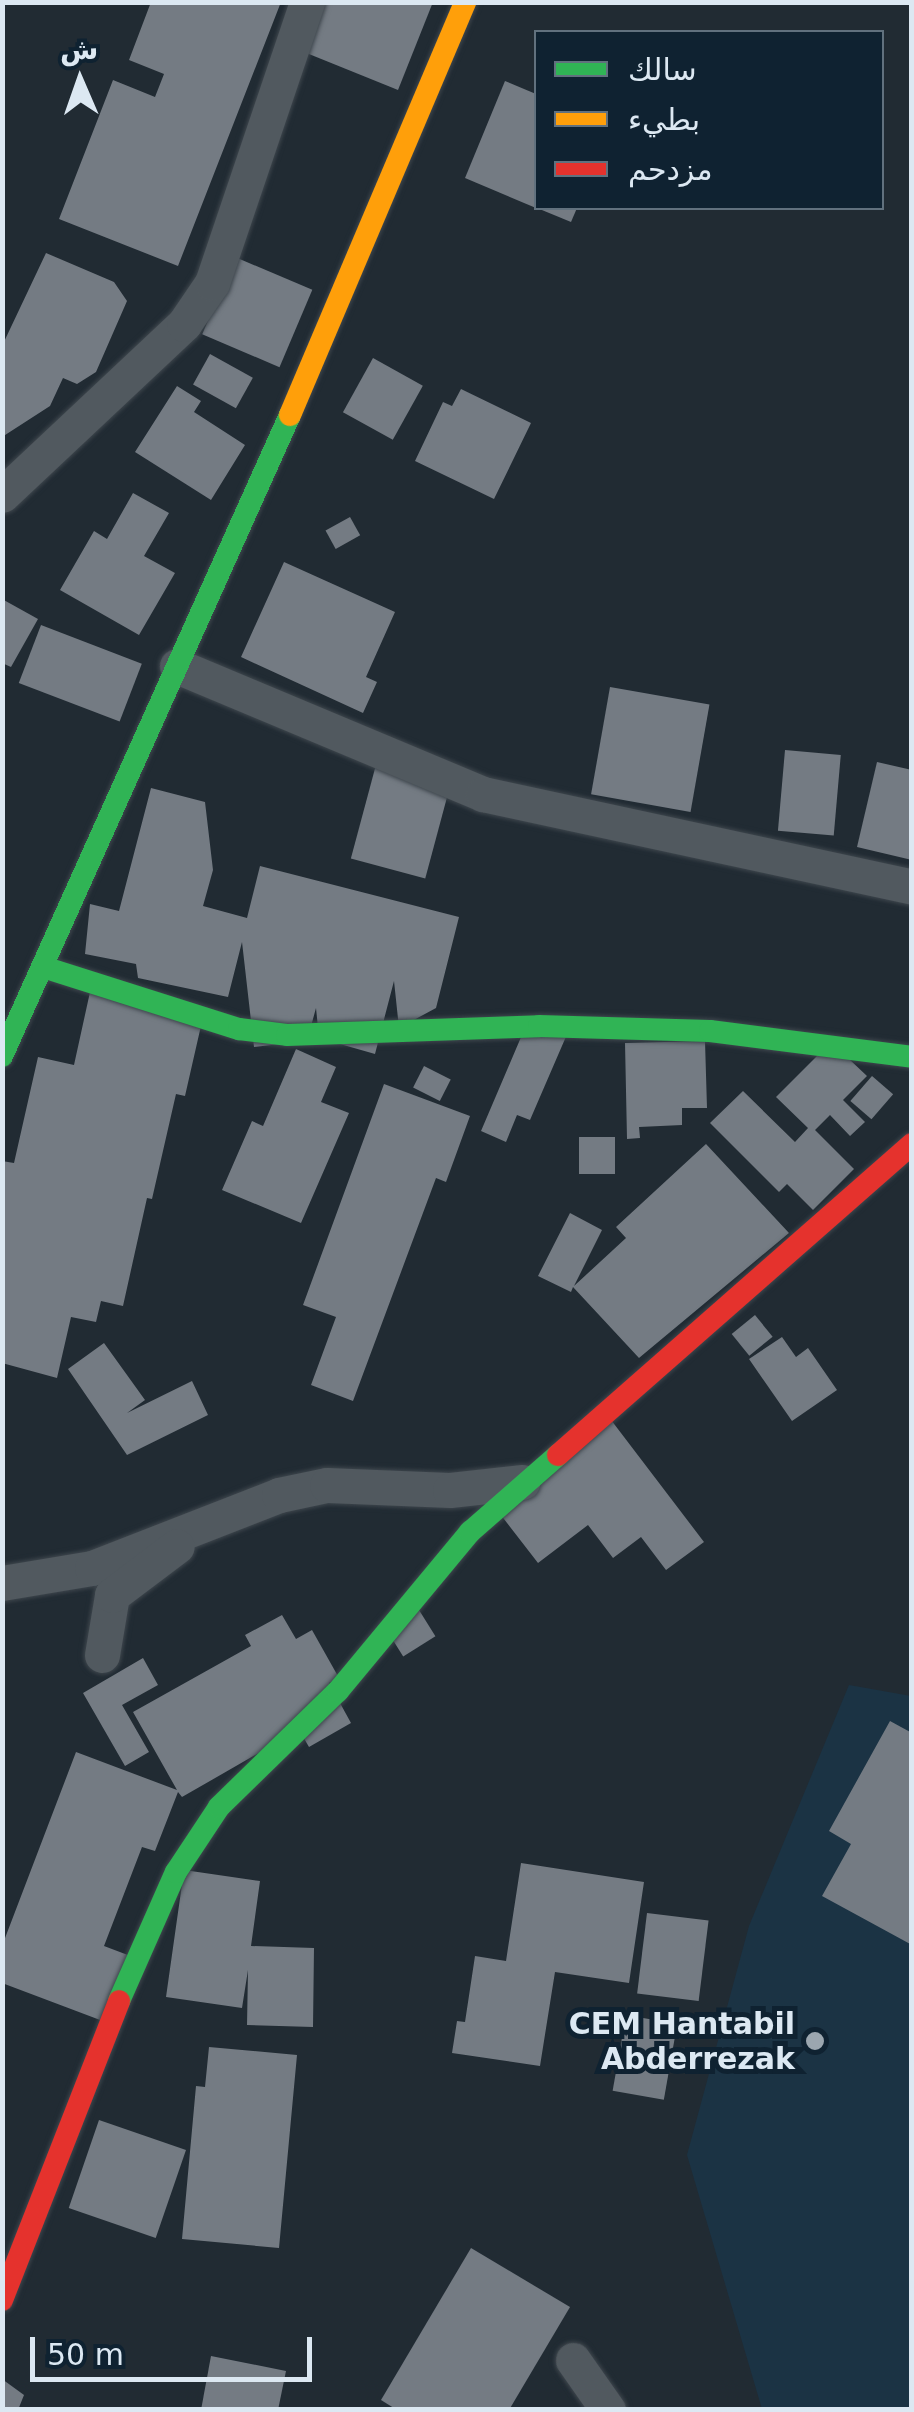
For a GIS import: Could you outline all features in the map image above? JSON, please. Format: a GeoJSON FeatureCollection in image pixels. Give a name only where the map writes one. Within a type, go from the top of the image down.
{"type":"FeatureCollection","features":[{"type":"Feature","properties":{"kind":"street"},"geometry":{"type":"LineString","coordinates":[[2,496],[184,324],[212,283],[307,2]]}},
{"type":"Feature","properties":{"kind":"street"},"geometry":{"type":"LineString","coordinates":[[2,1056],[177,666],[465,2]]}},
{"type":"Feature","properties":{"kind":"street"},"geometry":{"type":"LineString","coordinates":[[177,666],[483,794],[912,886]]}},
{"type":"Feature","properties":{"kind":"street"},"geometry":{"type":"LineString","coordinates":[[42,967],[239,1028],[288,1035],[539,1026],[710,1031],[912,1056]]}},
{"type":"Feature","properties":{"kind":"street"},"geometry":{"type":"LineString","coordinates":[[2,2300],[176,1872],[219,1808],[338,1691],[470,1532],[912,1144]]}},
{"type":"Feature","properties":{"kind":"street"},"geometry":{"type":"LineString","coordinates":[[2,1583],[92,1568],[279,1495],[326,1485],[450,1490],[523,1482]]}},
{"type":"Feature","properties":{"kind":"street"},"geometry":{"type":"LineString","coordinates":[[102,1655],[112,1595],[167,1559],[188,1530]]}},
{"type":"Feature","properties":{"kind":"street"},"geometry":{"type":"LineString","coordinates":[[573,2360],[608,2410]]}},
{"type":"Feature","properties":{"kind":"shaded area","name":"CEM Hantabil Abderrezak"},"geometry":{"type":"Polygon","coordinates":[[[849,1685],[911,1696],[911,2409],[762,2409],[687,2155],[749,1926],[849,1685]]]}},
{"type":"Feature","properties":{"kind":"building"},"geometry":{"type":"Polygon","coordinates":[[[151,2],[281,2],[178,266],[59,219],[113,80],[155,97],[164,74],[129,60],[151,2]]]}},
{"type":"Feature","properties":{"kind":"building"},"geometry":{"type":"Polygon","coordinates":[[[319,2],[433,2],[398,90],[299,50],[319,2]]]}},
{"type":"Feature","properties":{"kind":"building"},"geometry":{"type":"Polygon","coordinates":[[[505,81],[534,93],[534,207],[465,178],[505,81]]]}},
{"type":"Feature","properties":{"kind":"building"},"geometry":{"type":"Polygon","coordinates":[[[542,210],[576,210],[571,222],[542,210]]]}},
{"type":"Feature","properties":{"kind":"building"},"geometry":{"type":"Polygon","coordinates":[[[46,253],[114,282],[127,301],[96,372],[77,384],[63,378],[50,406],[2,437],[2,346],[46,253]]]}},
{"type":"Feature","properties":{"kind":"building"},"geometry":{"type":"Polygon","coordinates":[[[235,257],[312,290],[280,367],[202,334],[235,257]]]}},
{"type":"Feature","properties":{"kind":"building"},"geometry":{"type":"Polygon","coordinates":[[[210,354],[253,378],[236,408],[193,385],[210,354]]]}},
{"type":"Feature","properties":{"kind":"building"},"geometry":{"type":"Polygon","coordinates":[[[373,358],[423,386],[393,440],[343,412],[373,358]]]}},
{"type":"Feature","properties":{"kind":"building"},"geometry":{"type":"Polygon","coordinates":[[[177,386],[201,401],[194,412],[245,445],[211,500],[135,452],[177,386]]]}},
{"type":"Feature","properties":{"kind":"building"},"geometry":{"type":"Polygon","coordinates":[[[461,389],[531,423],[494,499],[415,461],[443,402],[452,406],[461,389]]]}},
{"type":"Feature","properties":{"kind":"building"},"geometry":{"type":"Polygon","coordinates":[[[133,493],[169,513],[144,556],[175,573],[139,635],[60,590],[94,531],[107,539],[133,493]]]}},
{"type":"Feature","properties":{"kind":"building"},"geometry":{"type":"Polygon","coordinates":[[[350,517],[360,535],[336,549],[326,531],[350,517]]]}},
{"type":"Feature","properties":{"kind":"building"},"geometry":{"type":"Polygon","coordinates":[[[284,562],[395,612],[366,677],[377,682],[363,713],[241,657],[284,562]]]}},
{"type":"Feature","properties":{"kind":"building"},"geometry":{"type":"Polygon","coordinates":[[[2,599],[38,619],[11,667],[2,663],[2,599]]]}},
{"type":"Feature","properties":{"kind":"building"},"geometry":{"type":"Polygon","coordinates":[[[41,625],[142,664],[120,722],[19,683],[41,625]]]}},
{"type":"Feature","properties":{"kind":"building"},"geometry":{"type":"Polygon","coordinates":[[[610,687],[709,705],[691,812],[591,794],[610,687]]]}},
{"type":"Feature","properties":{"kind":"building"},"geometry":{"type":"Polygon","coordinates":[[[785,750],[841,755],[834,836],[778,831],[785,750]]]}},
{"type":"Feature","properties":{"kind":"building"},"geometry":{"type":"Polygon","coordinates":[[[377,761],[451,781],[425,878],[351,859],[377,761]]]}},
{"type":"Feature","properties":{"kind":"building"},"geometry":{"type":"Polygon","coordinates":[[[877,762],[912,770],[912,860],[857,847],[877,762]]]}},
{"type":"Feature","properties":{"kind":"building"},"geometry":{"type":"Polygon","coordinates":[[[151,788],[205,802],[213,870],[203,906],[247,918],[260,866],[459,917],[436,1008],[399,1028],[394,981],[375,1054],[319,1038],[316,1008],[307,1041],[254,1047],[242,942],[228,997],[138,978],[136,964],[85,954],[90,904],[119,911],[151,788]]]}},
{"type":"Feature","properties":{"kind":"building"},"geometry":{"type":"Polygon","coordinates":[[[90,992],[203,1017],[185,1096],[176,1094],[152,1199],[147,1198],[123,1306],[101,1301],[96,1322],[71,1317],[57,1378],[2,1363],[2,1161],[14,1163],[38,1057],[74,1065],[90,992]]]}},
{"type":"Feature","properties":{"kind":"building"},"geometry":{"type":"Polygon","coordinates":[[[530,1016],[568,1032],[530,1120],[517,1115],[506,1142],[481,1131],[530,1016]]]}},
{"type":"Feature","properties":{"kind":"building"},"geometry":{"type":"Polygon","coordinates":[[[705,1041],[707,1108],[682,1108],[682,1125],[639,1127],[640,1138],[627,1139],[625,1043],[705,1041]]]}},
{"type":"Feature","properties":{"kind":"building"},"geometry":{"type":"Polygon","coordinates":[[[831,1042],[867,1076],[843,1100],[865,1122],[850,1136],[830,1115],[815,1130],[854,1169],[813,1210],[787,1184],[779,1192],[710,1123],[743,1091],[795,1142],[808,1128],[776,1097],[831,1042]]]}},
{"type":"Feature","properties":{"kind":"building"},"geometry":{"type":"Polygon","coordinates":[[[296,1049],[336,1067],[321,1102],[349,1113],[301,1223],[222,1190],[252,1121],[263,1126],[296,1049]]]}},
{"type":"Feature","properties":{"kind":"building"},"geometry":{"type":"Polygon","coordinates":[[[424,1066],[451,1080],[440,1101],[413,1087],[424,1066]]]}},
{"type":"Feature","properties":{"kind":"building"},"geometry":{"type":"Polygon","coordinates":[[[872,1076],[893,1094],[871,1119],[850,1101],[872,1076]]]}},
{"type":"Feature","properties":{"kind":"building"},"geometry":{"type":"Polygon","coordinates":[[[384,1084],[470,1116],[446,1182],[436,1178],[353,1401],[311,1385],[336,1317],[303,1305],[384,1084]]]}},
{"type":"Feature","properties":{"kind":"building"},"geometry":{"type":"Polygon","coordinates":[[[579,1137],[615,1137],[615,1174],[579,1174],[579,1137]]]}},
{"type":"Feature","properties":{"kind":"building"},"geometry":{"type":"Polygon","coordinates":[[[706,1144],[789,1233],[639,1358],[573,1287],[571,1292],[538,1276],[570,1213],[602,1230],[574,1286],[626,1238],[616,1227],[706,1144]]]}},
{"type":"Feature","properties":{"kind":"building"},"geometry":{"type":"Polygon","coordinates":[[[755,1315],[773,1337],[749,1356],[732,1334],[755,1315]]]}},
{"type":"Feature","properties":{"kind":"building"},"geometry":{"type":"Polygon","coordinates":[[[782,1337],[796,1357],[808,1348],[837,1390],[792,1421],[749,1359],[782,1337]]]}},
{"type":"Feature","properties":{"kind":"building"},"geometry":{"type":"Polygon","coordinates":[[[104,1343],[145,1400],[127,1413],[192,1381],[208,1415],[127,1455],[68,1369],[104,1343]]]}},
{"type":"Feature","properties":{"kind":"building"},"geometry":{"type":"Polygon","coordinates":[[[605,1412],[704,1542],[666,1570],[641,1537],[613,1558],[588,1525],[538,1563],[497,1510],[605,1412]]]}},
{"type":"Feature","properties":{"kind":"building"},"geometry":{"type":"Polygon","coordinates":[[[419,1610],[435,1636],[403,1656],[387,1630],[419,1610]]]}},
{"type":"Feature","properties":{"kind":"building"},"geometry":{"type":"Polygon","coordinates":[[[282,1615],[296,1639],[312,1630],[339,1678],[329,1683],[351,1723],[309,1747],[299,1730],[182,1797],[178,1792],[155,1851],[142,1847],[104,1946],[141,1960],[116,2026],[2,1983],[2,1946],[76,1752],[177,1790],[133,1712],[251,1646],[245,1635],[282,1615]]]}},
{"type":"Feature","properties":{"kind":"building"},"geometry":{"type":"Polygon","coordinates":[[[143,1658],[158,1685],[122,1705],[149,1752],[125,1766],[83,1693],[143,1658]]]}},
{"type":"Feature","properties":{"kind":"building"},"geometry":{"type":"Polygon","coordinates":[[[890,1721],[912,1733],[912,1945],[822,1896],[851,1844],[829,1831],[890,1721]]]}},
{"type":"Feature","properties":{"kind":"building"},"geometry":{"type":"Polygon","coordinates":[[[521,1863],[644,1882],[629,1983],[555,1972],[540,2066],[452,2053],[457,2021],[465,2022],[475,1956],[506,1961],[521,1863]]]}},
{"type":"Feature","properties":{"kind":"building"},"geometry":{"type":"Polygon","coordinates":[[[184,1870],[260,1881],[251,1946],[314,1948],[313,2027],[247,2025],[248,1970],[242,2008],[166,1997],[184,1870]]]}},
{"type":"Feature","properties":{"kind":"building"},"geometry":{"type":"Polygon","coordinates":[[[647,1913],[709,1921],[699,2001],[637,1993],[647,1913]]]}},
{"type":"Feature","properties":{"kind":"building"},"geometry":{"type":"Polygon","coordinates":[[[626,2015],[677,2024],[664,2100],[613,2091],[626,2015]]]}},
{"type":"Feature","properties":{"kind":"building"},"geometry":{"type":"Polygon","coordinates":[[[209,2047],[297,2055],[279,2248],[182,2239],[196,2086],[205,2087],[209,2047]]]}},
{"type":"Feature","properties":{"kind":"building"},"geometry":{"type":"Polygon","coordinates":[[[99,2120],[186,2150],[156,2238],[69,2208],[99,2120]]]}},
{"type":"Feature","properties":{"kind":"building"},"geometry":{"type":"Polygon","coordinates":[[[471,2248],[570,2307],[509,2410],[397,2410],[381,2400],[471,2248]]]}},
{"type":"Feature","properties":{"kind":"building"},"geometry":{"type":"Polygon","coordinates":[[[211,2356],[286,2371],[278,2410],[201,2410],[211,2356]]]}},
{"type":"Feature","properties":{"kind":"building"},"geometry":{"type":"Polygon","coordinates":[[[2,2379],[24,2395],[18,2410],[2,2410],[2,2379]]]}},
{"type":"Feature","properties":{"kind":"traffic: fast"},"geometry":{"type":"LineString","coordinates":[[2,1056],[290,415]]}},
{"type":"Feature","properties":{"kind":"traffic: fast"},"geometry":{"type":"LineString","coordinates":[[43,967],[239,1029],[287,1035],[539,1026],[710,1031],[912,1057]]}},
{"type":"Feature","properties":{"kind":"traffic: fast"},"geometry":{"type":"LineString","coordinates":[[119,2001],[176,1872],[219,1807],[338,1691],[470,1532],[558,1455]]}},
{"type":"Feature","properties":{"kind":"traffic: slow"},"geometry":{"type":"LineString","coordinates":[[290,415],[465,2]]}},
{"type":"Feature","properties":{"kind":"traffic: jam"},"geometry":{"type":"LineString","coordinates":[[558,1455],[912,1144]]}},
{"type":"Feature","properties":{"kind":"traffic: jam"},"geometry":{"type":"LineString","coordinates":[[2,2300],[119,2001]]}},
{"type":"Feature","properties":{"kind":"place","name":"CEM Hantabil Abderrezak"},"geometry":{"type":"Point","coordinates":[815,2041]}}]}
